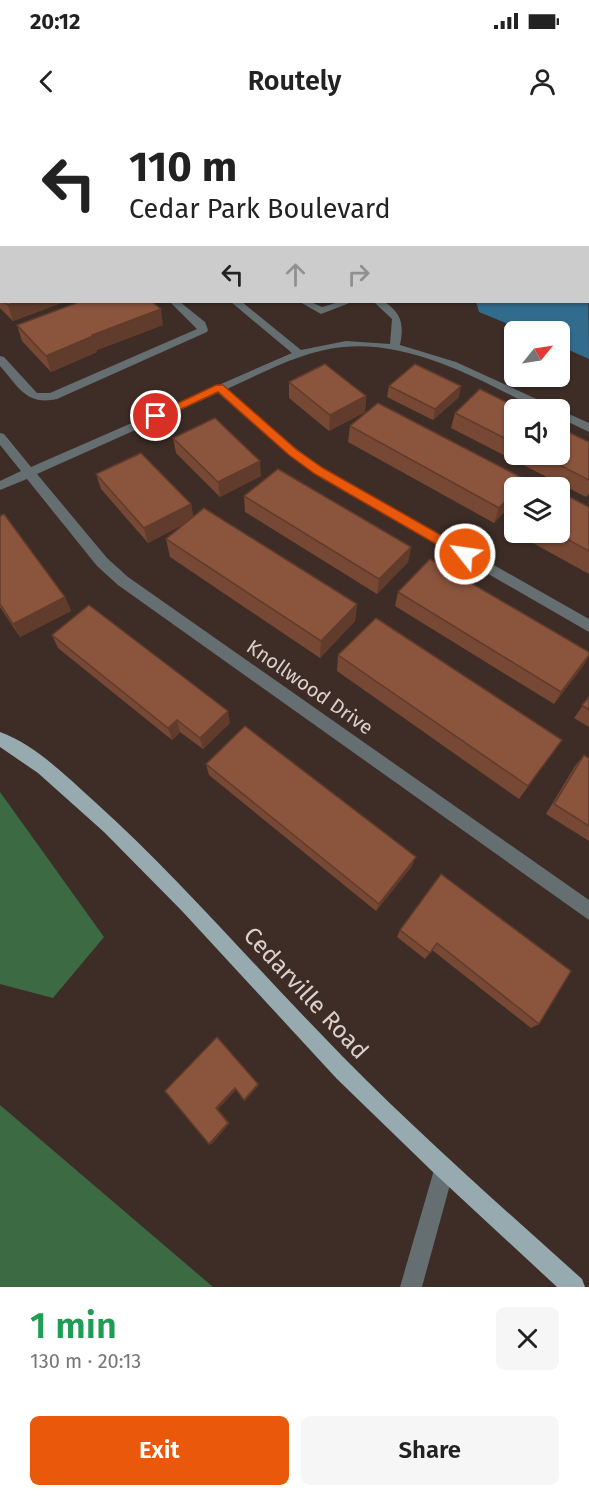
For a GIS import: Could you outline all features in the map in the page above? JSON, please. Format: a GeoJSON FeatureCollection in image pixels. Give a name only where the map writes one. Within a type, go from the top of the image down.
{"type":"FeatureCollection","features":[{"type":"Feature","properties":{"kind":"main road","name":"Cedarville Road"},"geometry":{"type":"LineString","coordinates":[[0,739],[28,755],[69,788],[150,864],[315,1042],[444,1170],[574,1287]]}},
{"type":"Feature","properties":{"kind":"street"},"geometry":{"type":"LineString","coordinates":[[0,359],[33,396],[43,398],[53,396],[203,330],[201,324],[176,303]]}},
{"type":"Feature","properties":{"kind":"street"},"geometry":{"type":"LineString","coordinates":[[237,303],[299,354]]}},
{"type":"Feature","properties":{"kind":"street"},"geometry":{"type":"LineString","coordinates":[[307,303],[321,312],[344,303]]}},
{"type":"Feature","properties":{"kind":"street"},"geometry":{"type":"LineString","coordinates":[[381,303],[393,311],[399,322],[396,345]]}},
{"type":"Feature","properties":{"kind":"street"},"geometry":{"type":"LineString","coordinates":[[0,486],[219,388],[299,354],[319,348],[345,344],[396,345],[425,352],[527,399]]}},
{"type":"Feature","properties":{"kind":"street"},"geometry":{"type":"LineString","coordinates":[[219,388],[293,452],[319,471],[589,626]]}},
{"type":"Feature","properties":{"kind":"street"},"geometry":{"type":"LineString","coordinates":[[570,419],[589,428]]}},
{"type":"Feature","properties":{"kind":"street","name":"Knollwood Drive"},"geometry":{"type":"LineString","coordinates":[[0,437],[102,562],[123,581],[589,911]]}},
{"type":"Feature","properties":{"kind":"street"},"geometry":{"type":"LineString","coordinates":[[411,1287],[444,1170]]}},
{"type":"Feature","properties":{"kind":"green space"},"geometry":{"type":"Polygon","coordinates":[[[0,792],[104,937],[53,998],[0,984],[0,792]]]}},
{"type":"Feature","properties":{"kind":"green space"},"geometry":{"type":"Polygon","coordinates":[[[0,1105],[213,1287],[0,1287],[0,1105]]]}},
{"type":"Feature","properties":{"kind":"water"},"geometry":{"type":"Polygon","coordinates":[[[476,303],[588,303],[589,359],[570,350],[570,321],[504,322],[479,312],[476,303]]]}},
{"type":"Feature","properties":{"kind":"building"},"geometry":{"type":"Polygon","coordinates":[[[76,303],[153,303],[161,309],[92,335],[46,356],[17,325],[76,303]]]}},
{"type":"Feature","properties":{"kind":"building"},"geometry":{"type":"Polygon","coordinates":[[[325,364],[366,396],[330,415],[289,382],[325,364]]]}},
{"type":"Feature","properties":{"kind":"building"},"geometry":{"type":"Polygon","coordinates":[[[415,364],[461,386],[435,409],[389,386],[415,364]]]}},
{"type":"Feature","properties":{"kind":"building"},"geometry":{"type":"Polygon","coordinates":[[[480,389],[504,401],[504,438],[455,413],[480,389]]]}},
{"type":"Feature","properties":{"kind":"building"},"geometry":{"type":"Polygon","coordinates":[[[378,403],[520,477],[504,477],[504,503],[499,508],[350,426],[378,403]]]}},
{"type":"Feature","properties":{"kind":"building"},"geometry":{"type":"Polygon","coordinates":[[[215,418],[260,461],[218,482],[173,438],[215,418]]]}},
{"type":"Feature","properties":{"kind":"building"},"geometry":{"type":"Polygon","coordinates":[[[570,433],[589,442],[589,480],[560,465],[570,465],[570,433]]]}},
{"type":"Feature","properties":{"kind":"building"},"geometry":{"type":"Polygon","coordinates":[[[141,453],[191,504],[144,528],[96,474],[141,453]]]}},
{"type":"Feature","properties":{"kind":"building"},"geometry":{"type":"Polygon","coordinates":[[[278,469],[411,547],[379,579],[244,496],[278,469]]]}},
{"type":"Feature","properties":{"kind":"building"},"geometry":{"type":"Polygon","coordinates":[[[570,497],[589,507],[589,551],[570,541],[570,497]]]}},
{"type":"Feature","properties":{"kind":"building"},"geometry":{"type":"Polygon","coordinates":[[[204,508],[357,604],[321,641],[166,539],[204,508]]]}},
{"type":"Feature","properties":{"kind":"building"},"geometry":{"type":"Polygon","coordinates":[[[4,514],[65,597],[13,624],[0,604],[0,516],[4,514]]]}},
{"type":"Feature","properties":{"kind":"building"},"geometry":{"type":"Polygon","coordinates":[[[430,559],[589,652],[561,692],[398,592],[430,559]]]}},
{"type":"Feature","properties":{"kind":"building"},"geometry":{"type":"Polygon","coordinates":[[[89,605],[228,711],[200,738],[177,720],[168,728],[52,635],[89,605]]]}},
{"type":"Feature","properties":{"kind":"building"},"geometry":{"type":"Polygon","coordinates":[[[376,618],[562,740],[528,786],[338,655],[376,618]]]}},
{"type":"Feature","properties":{"kind":"building"},"geometry":{"type":"Polygon","coordinates":[[[589,697],[589,710],[582,705],[589,697]]]}},
{"type":"Feature","properties":{"kind":"building"},"geometry":{"type":"Polygon","coordinates":[[[245,726],[416,857],[379,904],[206,764],[245,726]]]}},
{"type":"Feature","properties":{"kind":"building"},"geometry":{"type":"Polygon","coordinates":[[[584,755],[589,758],[589,826],[554,804],[584,755]]]}},
{"type":"Feature","properties":{"kind":"building"},"geometry":{"type":"Polygon","coordinates":[[[441,874],[571,971],[539,1024],[437,943],[430,953],[400,930],[441,874]]]}},
{"type":"Feature","properties":{"kind":"building"},"geometry":{"type":"Polygon","coordinates":[[[217,1037],[258,1084],[244,1100],[235,1088],[216,1108],[228,1123],[209,1144],[165,1091],[217,1037]]]}},
{"type":"Feature","properties":{"kind":"route"},"geometry":{"type":"LineString","coordinates":[[156,416],[219,388],[293,452],[319,471],[465,554]]}}]}
